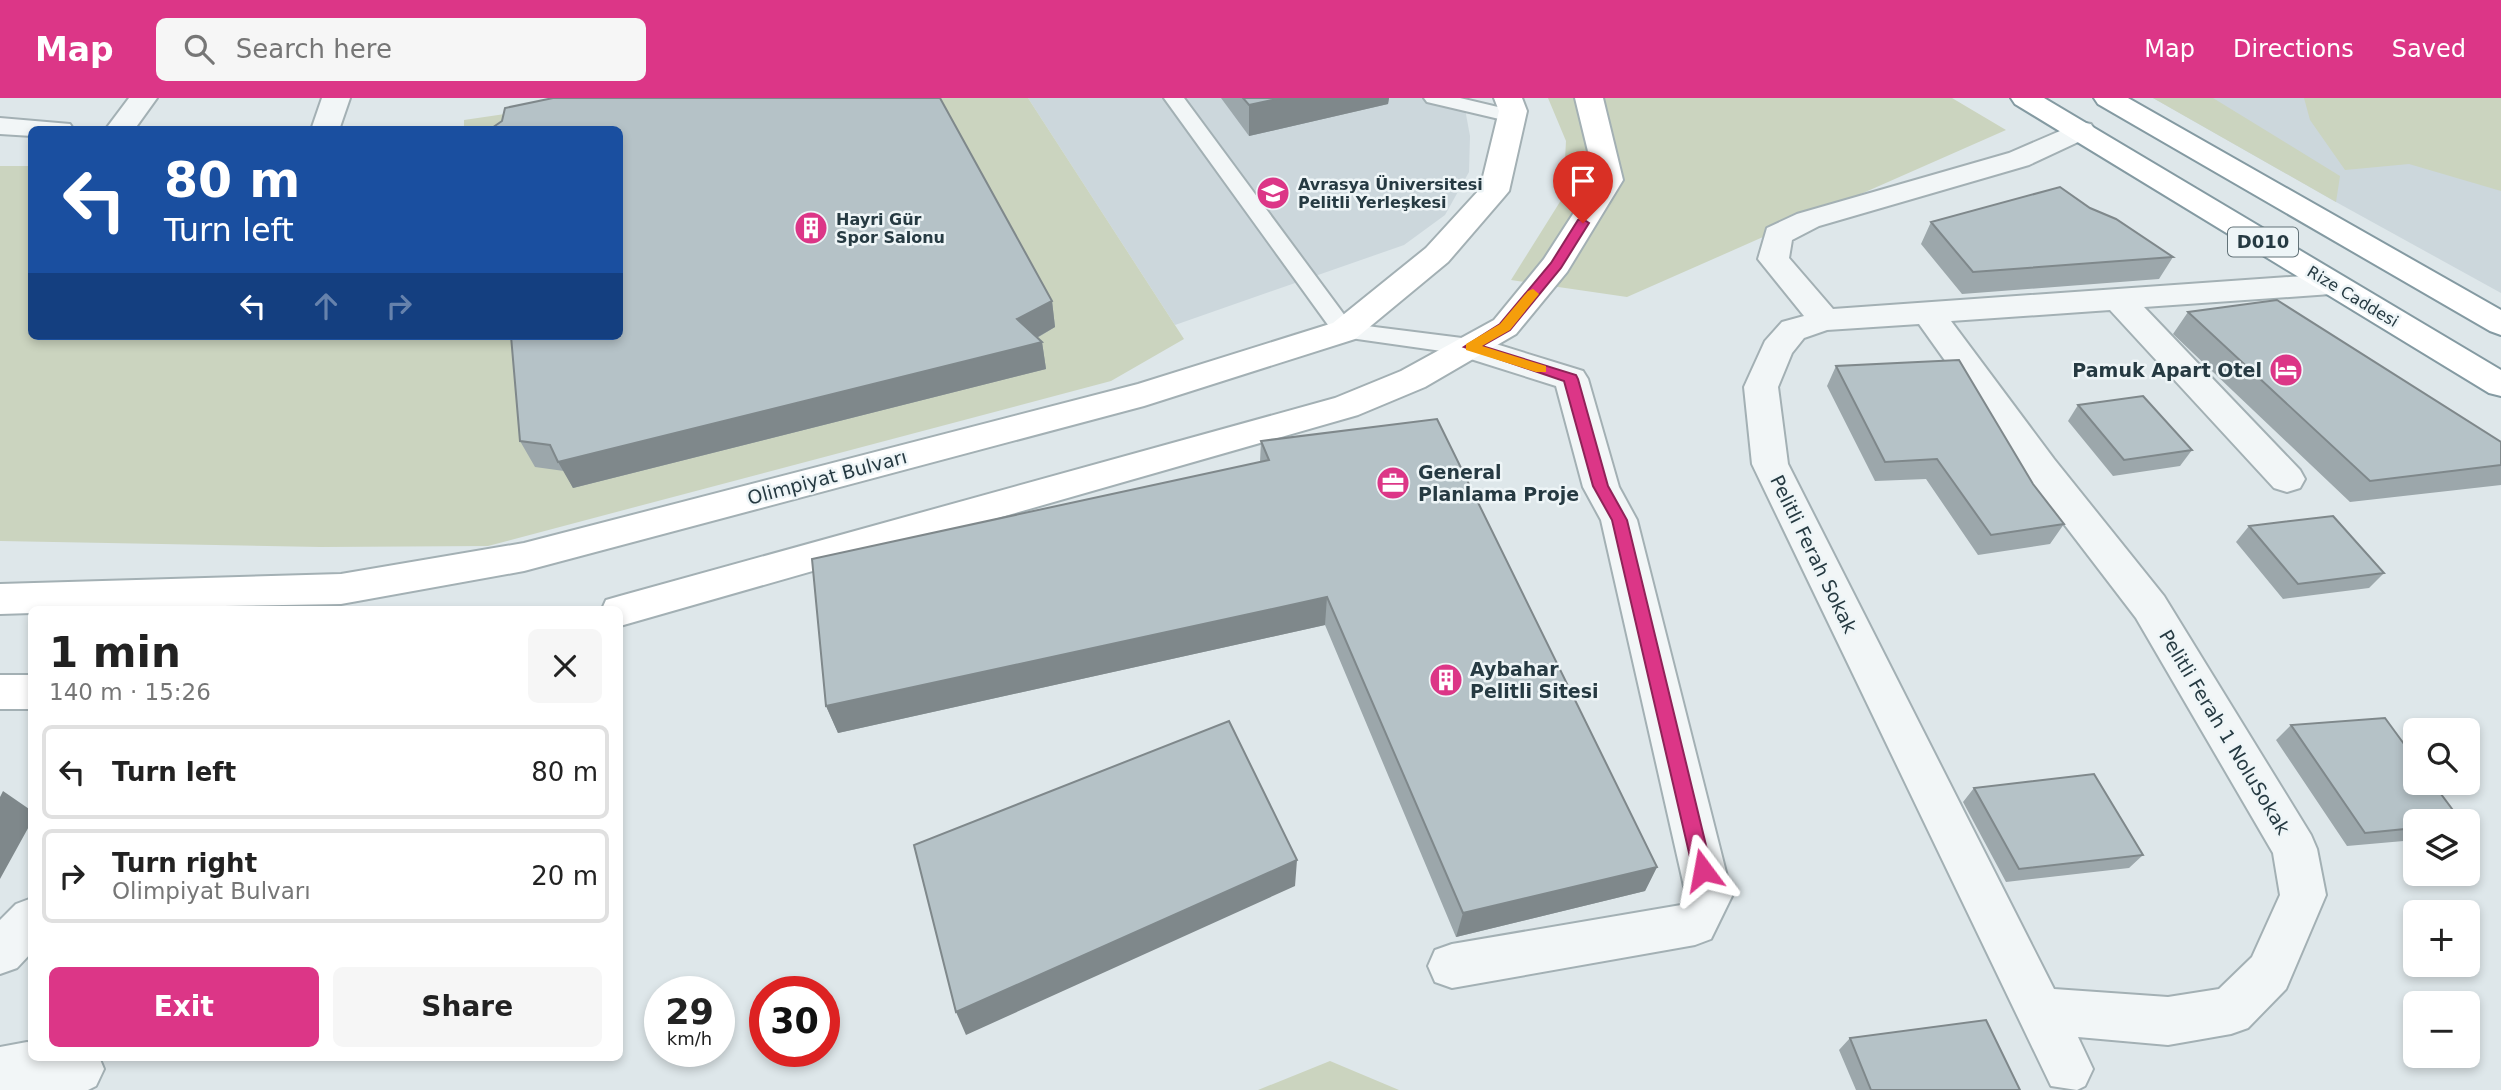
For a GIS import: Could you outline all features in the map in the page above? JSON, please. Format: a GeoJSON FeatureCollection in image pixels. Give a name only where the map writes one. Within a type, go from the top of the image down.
{"type":"FeatureCollection","features":[{"type":"Feature","properties":{"kind":"main road"},"geometry":{"type":"LineString","coordinates":[[623,610],[1346,407],[1413,379],[1505,327],[1556,265],[1609,180],[1589,98]]}},
{"type":"Feature","properties":{"kind":"main road","name":"Rize Caddesi"},"geometry":{"type":"LineString","coordinates":[[2025,98],[2501,385]]}},
{"type":"Feature","properties":{"kind":"main road","name":"D010"},"geometry":{"type":"LineString","coordinates":[[2108,98],[2501,324]]}},
{"type":"Feature","properties":{"kind":"main road","name":"Olimpiyat Bulvarı"},"geometry":{"type":"LineString","coordinates":[[0,599],[290,600],[524,557],[1144,394],[1344,331],[1437,255],[1494,191],[1510,107]]}},
{"type":"Feature","properties":{"kind":"main road"},"geometry":{"type":"LineString","coordinates":[[0,692],[28,692]]}},
{"type":"Feature","properties":{"kind":"street"},"geometry":{"type":"LineString","coordinates":[[122,126],[144,98]]}},
{"type":"Feature","properties":{"kind":"street"},"geometry":{"type":"LineString","coordinates":[[326,126],[337,98]]}},
{"type":"Feature","properties":{"kind":"street"},"geometry":{"type":"LineString","coordinates":[[0,127],[28,128]]}},
{"type":"Feature","properties":{"kind":"street"},"geometry":{"type":"LineString","coordinates":[[1825,320],[1773,259],[1778,235],[1808,220],[2019,159],[2081,130]]}},
{"type":"Feature","properties":{"kind":"street","name":"Pelitli Ferah Sokak"},"geometry":{"type":"LineString","coordinates":[[2068,1069],[1770,464],[1761,387],[1777,349],[1793,330],[1825,320],[2331,284]]}},
{"type":"Feature","properties":{"kind":"street"},"geometry":{"type":"LineString","coordinates":[[2119,299],[2287,479]]}},
{"type":"Feature","properties":{"kind":"street","name":"Pelitli Ferah 1 NoluSokak"},"geometry":{"type":"LineString","coordinates":[[1927,312],[2041,468],[2150,607],[2295,849],[2304,895],[2269,973],[2231,1011],[2168,1021],[2040,1012]]}},
{"type":"Feature","properties":{"kind":"street"},"geometry":{"type":"LineString","coordinates":[[1452,966],[1695,924],[1709,896],[1619,520],[1601,486],[1571,379],[1471,347]]}},
{"type":"Feature","properties":{"kind":"street"},"geometry":{"type":"LineString","coordinates":[[0,952],[28,923]]}},
{"type":"Feature","properties":{"kind":"street"},"geometry":{"type":"LineString","coordinates":[[0,1072],[27,1067],[79,1069]]}},
{"type":"Feature","properties":{"kind":"lane"},"geometry":{"type":"LineString","coordinates":[[1174,98],[1344,331],[1471,347]]}},
{"type":"Feature","properties":{"kind":"lane"},"geometry":{"type":"LineString","coordinates":[[1434,98],[1510,107]]}},
{"type":"Feature","properties":{"kind":"shaded area","name":"Avrasya Üniversitesi Pelitli Yerleşkesi"},"geometry":{"type":"Polygon","coordinates":[[[1028,98],[1463,98],[1470,136],[1469,172],[1445,215],[1404,245],[1175,325],[1028,98]]]}},
{"type":"Feature","properties":{"kind":"shaded area"},"geometry":{"type":"Polygon","coordinates":[[[2153,98],[2501,98],[2501,293],[2336,202],[2153,98]]]}},
{"type":"Feature","properties":{"kind":"green space"},"geometry":{"type":"Polygon","coordinates":[[[615,98],[1028,98],[1184,339],[1111,381],[488,546],[321,547],[0,541],[0,166],[28,166],[28,340],[623,340],[623,126],[464,126],[464,120],[615,98]]]}},
{"type":"Feature","properties":{"kind":"green space"},"geometry":{"type":"Polygon","coordinates":[[[1548,98],[1952,98],[2006,130],[1627,297],[1511,280],[1563,197],[1566,141],[1548,98]]]}},
{"type":"Feature","properties":{"kind":"green space"},"geometry":{"type":"Polygon","coordinates":[[[2153,98],[2213,98],[2340,176],[2336,202],[2153,98]]]}},
{"type":"Feature","properties":{"kind":"green space"},"geometry":{"type":"Polygon","coordinates":[[[2304,98],[2501,98],[2501,191],[2409,164],[2345,170],[2310,120],[2304,98]]]}},
{"type":"Feature","properties":{"kind":"green space"},"geometry":{"type":"Polygon","coordinates":[[[1330,1061],[1399,1090],[1258,1090],[1330,1061]]]}},
{"type":"Feature","properties":{"kind":"building","name":"Hayri Gür Spor Salonu"},"geometry":{"type":"Polygon","coordinates":[[[553,98],[940,98],[1052,301],[1017,319],[1042,342],[558,462],[550,445],[520,441],[511,340],[623,340],[623,126],[495,126],[502,121],[505,108],[553,98]]]}},
{"type":"Feature","properties":{"kind":"building"},"geometry":{"type":"Polygon","coordinates":[[[1243,98],[1281,98],[1249,105],[1243,98]]]}},
{"type":"Feature","properties":{"kind":"building"},"geometry":{"type":"Polygon","coordinates":[[[2060,187],[2090,208],[2116,219],[2173,257],[1973,272],[1931,222],[2060,187]]]}},
{"type":"Feature","properties":{"kind":"building"},"geometry":{"type":"Polygon","coordinates":[[[2277,300],[2501,442],[2501,465],[2370,481],[2188,312],[2277,300]]]}},
{"type":"Feature","properties":{"kind":"building"},"geometry":{"type":"Polygon","coordinates":[[[1959,360],[2033,484],[2064,524],[1991,535],[1937,459],[1885,462],[1836,366],[1959,360]]]}},
{"type":"Feature","properties":{"kind":"building"},"geometry":{"type":"Polygon","coordinates":[[[2143,396],[2192,450],[2124,460],[2078,405],[2143,396]]]}},
{"type":"Feature","properties":{"kind":"building"},"geometry":{"type":"Polygon","coordinates":[[[1437,419],[1657,867],[1463,913],[1327,597],[826,706],[812,559],[1269,460],[1261,441],[1437,419]]]}},
{"type":"Feature","properties":{"kind":"building"},"geometry":{"type":"Polygon","coordinates":[[[2333,516],[2384,573],[2298,584],[2249,526],[2333,516]]]}},
{"type":"Feature","properties":{"kind":"building"},"geometry":{"type":"Polygon","coordinates":[[[2385,718],[2403,743],[2403,795],[2442,795],[2452,809],[2403,809],[2403,829],[2365,833],[2291,725],[2385,718]]]}},
{"type":"Feature","properties":{"kind":"building"},"geometry":{"type":"Polygon","coordinates":[[[1229,721],[1297,860],[956,1012],[914,845],[1229,721]]]}},
{"type":"Feature","properties":{"kind":"building"},"geometry":{"type":"Polygon","coordinates":[[[2094,774],[2143,855],[2019,869],[1974,788],[2094,774]]]}},
{"type":"Feature","properties":{"kind":"building"},"geometry":{"type":"Polygon","coordinates":[[[1986,1020],[2020,1090],[1871,1090],[1850,1038],[1986,1020]]]}},
{"type":"Feature","properties":{"kind":"slow traffic"},"geometry":{"type":"LineString","coordinates":[[1533,294],[1505,327],[1471,347],[1541,369]]}},
{"type":"Feature","properties":{"kind":"place","name":"Avrasya Üniversitesi Pelitli Yerleşkesi"},"geometry":{"type":"Point","coordinates":[1273,193]}},
{"type":"Feature","properties":{"kind":"place","name":"Hayri Gür Spor Salonu"},"geometry":{"type":"Point","coordinates":[811,228]}},
{"type":"Feature","properties":{"kind":"place","name":"Pamuk Apart Otel"},"geometry":{"type":"Point","coordinates":[2286,370]}},
{"type":"Feature","properties":{"kind":"place","name":"General Planlama Proje"},"geometry":{"type":"Point","coordinates":[1393,483]}},
{"type":"Feature","properties":{"kind":"place","name":"Aybahar Pelitli Sitesi"},"geometry":{"type":"Point","coordinates":[1446,680]}},
{"type":"Feature","properties":{"kind":"route"},"geometry":{"type":"LineString","coordinates":[[1583,223],[1556,265],[1505,327],[1471,347],[1571,379],[1601,486],[1619,520],[1703,870]]}}]}
